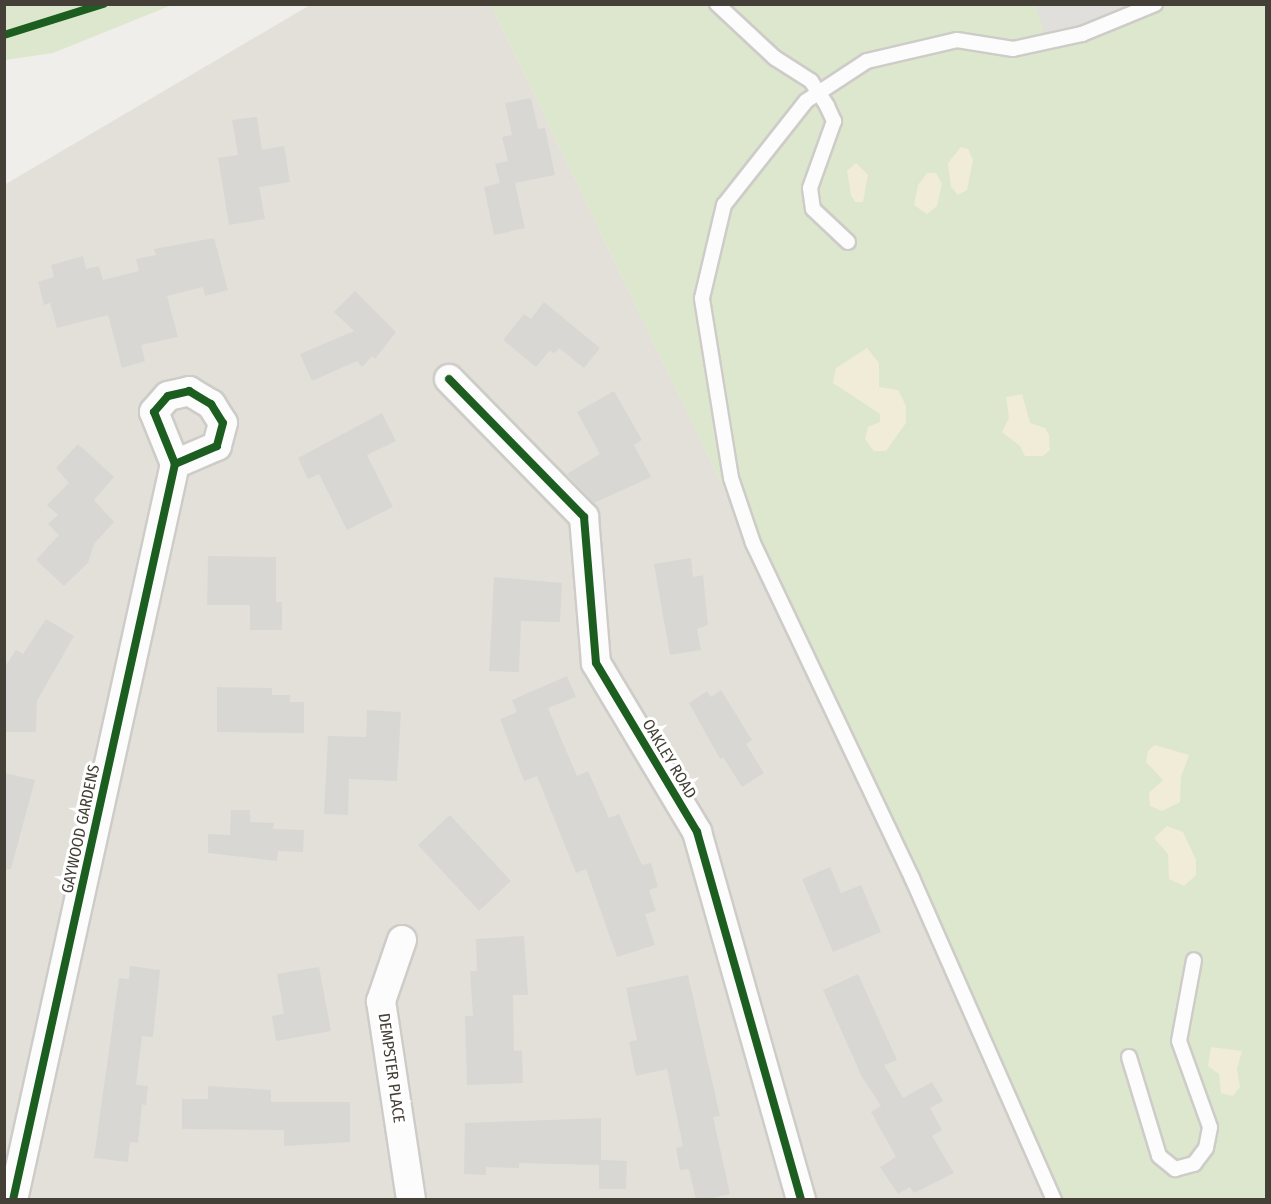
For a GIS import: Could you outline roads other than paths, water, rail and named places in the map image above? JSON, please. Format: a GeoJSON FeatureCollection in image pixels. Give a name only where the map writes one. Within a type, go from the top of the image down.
{"type":"FeatureCollection","features":[{"type":"Feature","properties":{"kind":"street","name":"OAKLEY ROAD"},"geometry":{"type":"LineString","coordinates":[[449,378],[584,517],[596,663],[697,832],[801,1200]]}},
{"type":"Feature","properties":{"kind":"street","name":"GAYWOOD GARDENS"},"geometry":{"type":"LineString","coordinates":[[13,1200],[176,464]]}},
{"type":"Feature","properties":{"kind":"street","name":"DEMPSTER PLACE"},"geometry":{"type":"LineString","coordinates":[[402,940],[381,1001],[411,1200]]}},
{"type":"Feature","properties":{"kind":"lane"},"geometry":{"type":"LineString","coordinates":[[717,4],[775,58],[811,81],[819,93],[834,121],[810,188],[813,209],[848,242]]}},
{"type":"Feature","properties":{"kind":"lane"},"geometry":{"type":"LineString","coordinates":[[1054,1200],[912,878],[753,543],[730,478],[702,298],[724,205],[758,157],[806,101],[867,61],[957,40],[1013,49],[1082,34],[1155,4]]}},
{"type":"Feature","properties":{"kind":"lane"},"geometry":{"type":"LineString","coordinates":[[1129,1057],[1160,1156],[1175,1169],[1194,1164],[1206,1148],[1210,1127],[1179,1041],[1194,960]]}}]}
